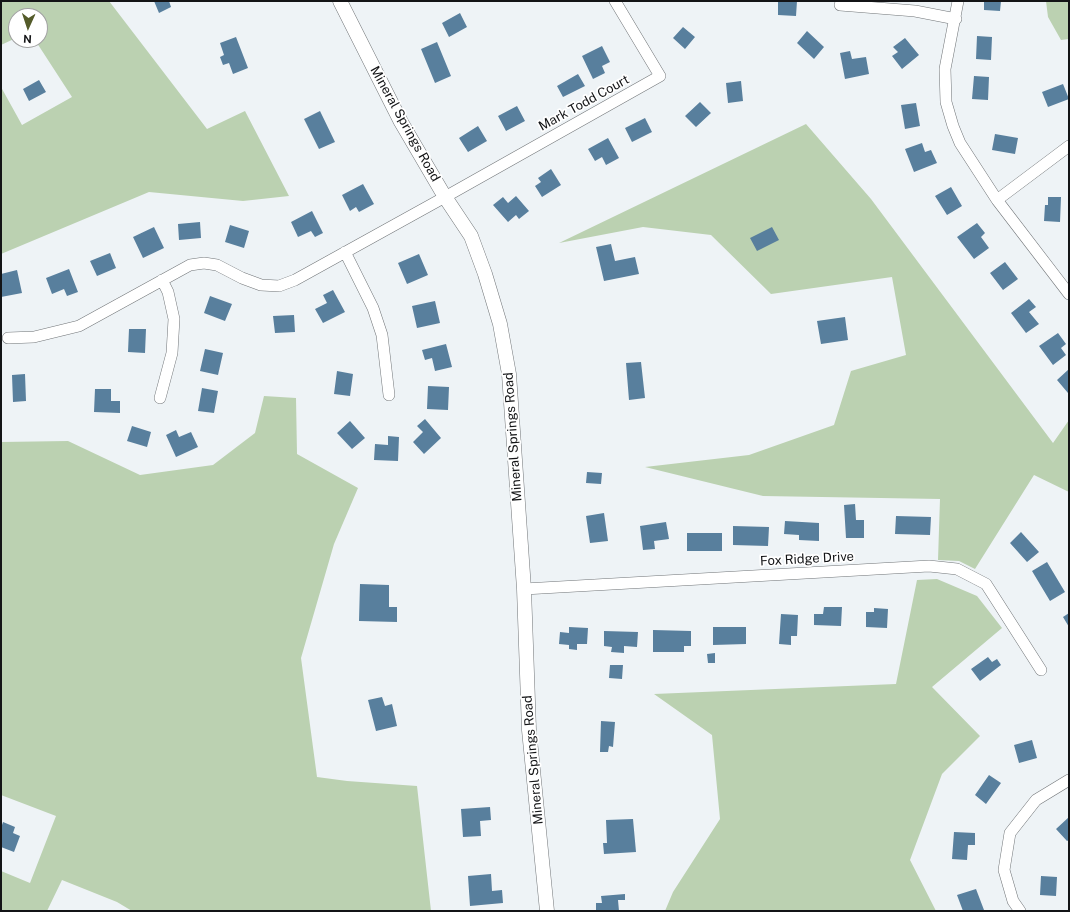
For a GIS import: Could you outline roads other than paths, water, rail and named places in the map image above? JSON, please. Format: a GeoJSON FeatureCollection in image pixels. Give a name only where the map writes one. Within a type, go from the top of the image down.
{"type":"FeatureCollection","features":[{"type":"Feature","properties":{"kind":"street","name":"Mineral Springs Road"},"geometry":{"type":"LineString","coordinates":[[340,1],[401,122],[445,197],[471,236],[489,286],[500,324],[509,374],[524,589],[529,730],[547,911]]}},
{"type":"Feature","properties":{"kind":"street","name":"Mark Todd Court"},"geometry":{"type":"LineString","coordinates":[[445,197],[660,76],[615,1]]}},
{"type":"Feature","properties":{"kind":"street"},"geometry":{"type":"LineString","coordinates":[[958,1],[956,19],[945,69],[946,102],[960,143],[997,200],[1069,294]]}},
{"type":"Feature","properties":{"kind":"street"},"geometry":{"type":"LineString","coordinates":[[840,5],[915,11],[956,19]]}},
{"type":"Feature","properties":{"kind":"street"},"geometry":{"type":"LineString","coordinates":[[997,200],[1069,146]]}},
{"type":"Feature","properties":{"kind":"street"},"geometry":{"type":"LineString","coordinates":[[8,338],[34,337],[64,331],[79,326],[190,265],[204,263],[217,265],[242,278],[261,285],[279,286],[295,280],[445,197]]}},
{"type":"Feature","properties":{"kind":"street"},"geometry":{"type":"LineString","coordinates":[[345,252],[373,308],[382,335],[389,395]]}},
{"type":"Feature","properties":{"kind":"street"},"geometry":{"type":"LineString","coordinates":[[160,398],[172,353],[174,319],[168,292],[162,280]]}},
{"type":"Feature","properties":{"kind":"street","name":"Fox Ridge Drive"},"geometry":{"type":"LineString","coordinates":[[524,589],[929,566],[957,569],[986,584],[1041,670]]}},
{"type":"Feature","properties":{"kind":"street"},"geometry":{"type":"LineString","coordinates":[[1020,911],[1013,901],[1004,870],[1010,833],[1036,800],[1069,780]]}}]}
